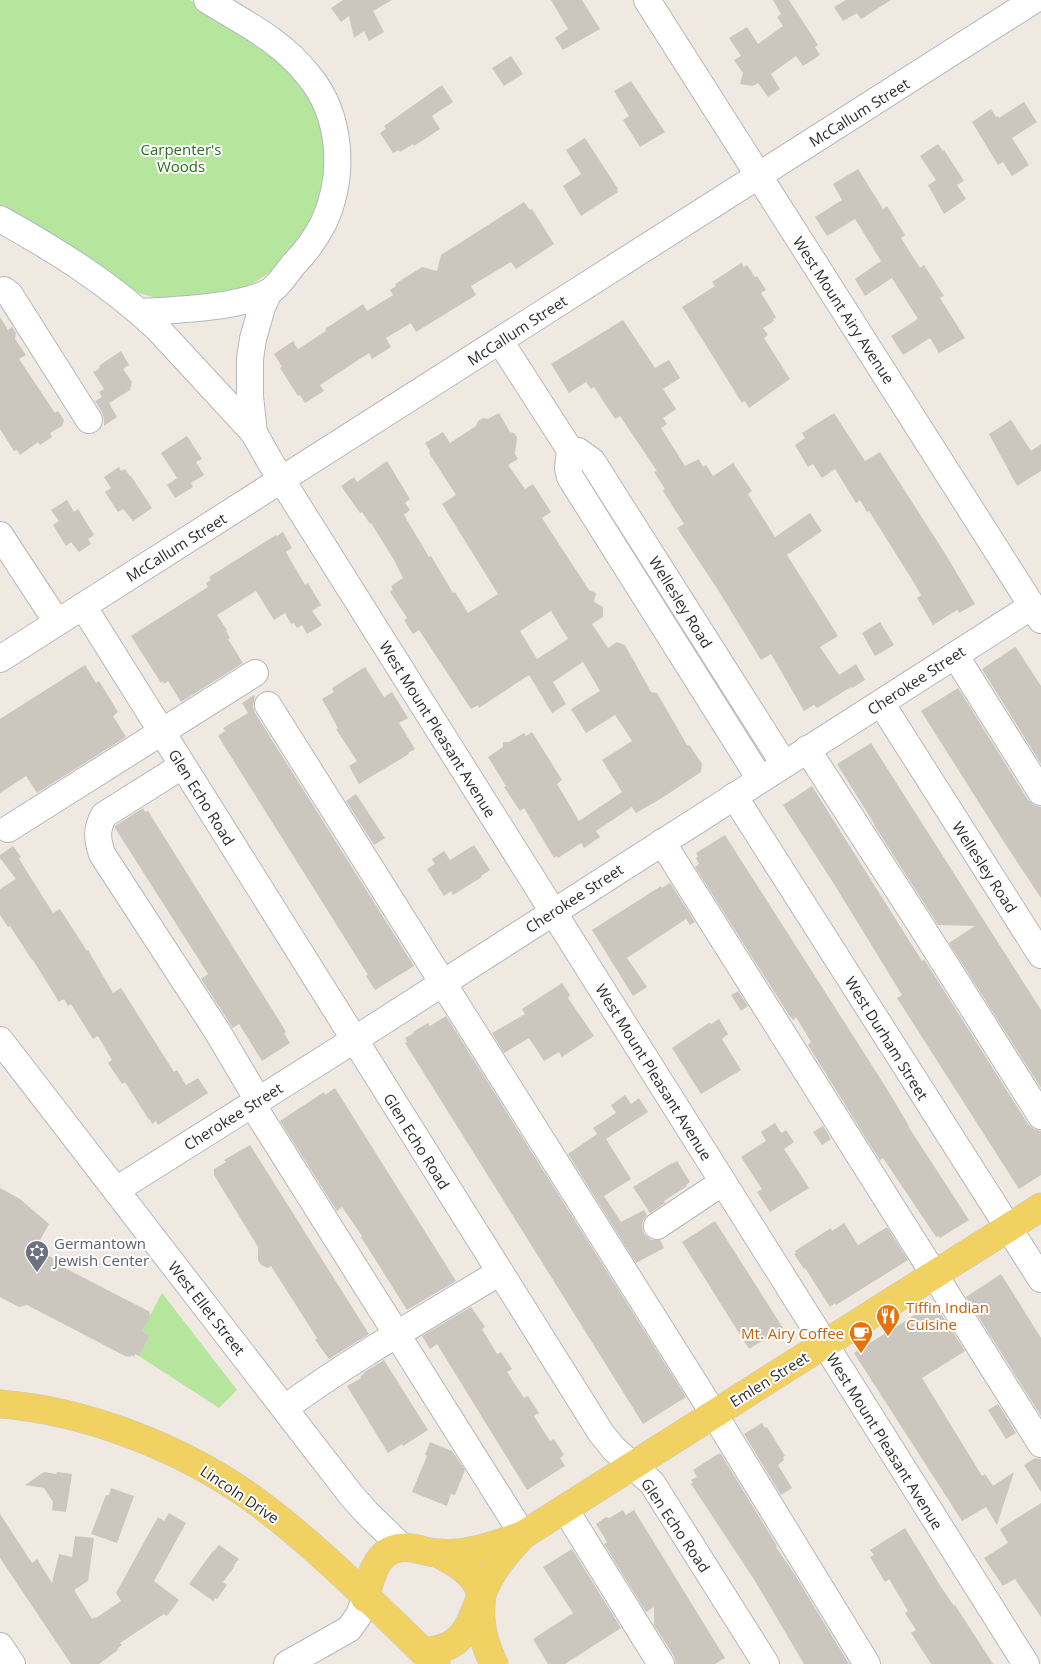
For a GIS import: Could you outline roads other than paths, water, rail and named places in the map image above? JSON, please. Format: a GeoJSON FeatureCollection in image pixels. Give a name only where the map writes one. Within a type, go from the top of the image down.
{"type":"FeatureCollection","features":[{"type":"Feature","properties":{"kind":"main road","name":"Emlen Street"},"geometry":{"type":"LineString","coordinates":[[402,1547],[437,1554],[482,1549],[523,1535],[1041,1207]]}},
{"type":"Feature","properties":{"kind":"main road","name":"Lincoln Drive"},"geometry":{"type":"LineString","coordinates":[[0,1404],[41,1410],[115,1429],[188,1460],[222,1479],[252,1498],[311,1546],[430,1658]]}},
{"type":"Feature","properties":{"kind":"main road","name":"Emlen Street"},"geometry":{"type":"LineString","coordinates":[[430,1658],[463,1635],[472,1620],[489,1578],[523,1535]]}},
{"type":"Feature","properties":{"kind":"main road"},"geometry":{"type":"LineString","coordinates":[[366,1598],[372,1576],[380,1558],[387,1552],[402,1547]]}},
{"type":"Feature","properties":{"kind":"main road"},"geometry":{"type":"LineString","coordinates":[[437,1554],[461,1567],[476,1584],[481,1596],[480,1618],[482,1630],[494,1664]]}},
{"type":"Feature","properties":{"kind":"street"},"geometry":{"type":"LineString","coordinates":[[207,0],[262,32],[277,43],[300,65],[318,89],[326,104],[335,132],[338,163],[329,210],[323,224],[300,258],[269,292],[257,323],[250,359],[250,396],[254,433]]}},
{"type":"Feature","properties":{"kind":"street","name":"West Mount Airy Avenue"},"geometry":{"type":"LineString","coordinates":[[647,0],[1037,613]]}},
{"type":"Feature","properties":{"kind":"street","name":"McCallum Street"},"geometry":{"type":"LineString","coordinates":[[0,659],[1034,0]]}},
{"type":"Feature","properties":{"kind":"street"},"geometry":{"type":"LineString","coordinates":[[0,219],[70,260],[141,312],[254,433]]}},
{"type":"Feature","properties":{"kind":"street"},"geometry":{"type":"LineString","coordinates":[[0,291],[4,290],[10,295],[89,420]]}},
{"type":"Feature","properties":{"kind":"street"},"geometry":{"type":"LineString","coordinates":[[141,312],[215,305],[269,292]]}},
{"type":"Feature","properties":{"kind":"street"},"geometry":{"type":"LineString","coordinates":[[500,341],[570,450]]}},
{"type":"Feature","properties":{"kind":"street","name":"West Mount Pleasant Avenue"},"geometry":{"type":"LineString","coordinates":[[254,433],[1026,1664]]}},
{"type":"Feature","properties":{"kind":"street","name":"Wellesley Road"},"geometry":{"type":"LineString","coordinates":[[760,779],[570,477],[568,468],[570,450],[578,451],[592,461],[784,764]]}},
{"type":"Feature","properties":{"kind":"street"},"geometry":{"type":"LineString","coordinates":[[0,535],[57,622]]}},
{"type":"Feature","properties":{"kind":"street"},"geometry":{"type":"LineString","coordinates":[[657,616],[681,601]]}},
{"type":"Feature","properties":{"kind":"street","name":"Glen Echo Road"},"geometry":{"type":"LineString","coordinates":[[83,606],[601,1433],[614,1449],[652,1483],[766,1664]]}},
{"type":"Feature","properties":{"kind":"street","name":"Cherokee Street"},"geometry":{"type":"LineString","coordinates":[[116,1190],[955,655],[1037,613]]}},
{"type":"Feature","properties":{"kind":"street"},"geometry":{"type":"LineString","coordinates":[[955,655],[1041,792]]}},
{"type":"Feature","properties":{"kind":"street"},"geometry":{"type":"LineString","coordinates":[[8,829],[255,673]]}},
{"type":"Feature","properties":{"kind":"street","name":"Wellesley Road"},"geometry":{"type":"LineString","coordinates":[[881,703],[1041,954]]}},
{"type":"Feature","properties":{"kind":"street"},"geometry":{"type":"LineString","coordinates":[[268,705],[714,1414],[867,1664]]}},
{"type":"Feature","properties":{"kind":"street"},"geometry":{"type":"LineString","coordinates":[[807,749],[913,912],[1041,1116]]}},
{"type":"Feature","properties":{"kind":"street"},"geometry":{"type":"LineString","coordinates":[[182,766],[104,815],[97,832],[102,854],[217,1031],[255,1102],[397,1335],[523,1535]]}},
{"type":"Feature","properties":{"kind":"street","name":"West Durham Street"},"geometry":{"type":"LineString","coordinates":[[734,796],[1041,1279]]}},
{"type":"Feature","properties":{"kind":"street"},"geometry":{"type":"LineString","coordinates":[[662,842],[1041,1444]]}},
{"type":"Feature","properties":{"kind":"street","name":"West Ellet Street"},"geometry":{"type":"LineString","coordinates":[[0,1040],[351,1495],[402,1547]]}},
{"type":"Feature","properties":{"kind":"street"},"geometry":{"type":"LineString","coordinates":[[657,1226],[723,1182]]}},
{"type":"Feature","properties":{"kind":"street"},"geometry":{"type":"LineString","coordinates":[[285,1408],[397,1335],[500,1272]]}},
{"type":"Feature","properties":{"kind":"street"},"geometry":{"type":"LineString","coordinates":[[565,1509],[662,1664]]}},
{"type":"Feature","properties":{"kind":"street"},"geometry":{"type":"LineString","coordinates":[[287,1664],[349,1629],[359,1616],[366,1598]]}},
{"type":"Feature","properties":{"kind":"street"},"geometry":{"type":"LineString","coordinates":[[0,1646],[12,1664]]}},
{"type":"Feature","properties":{"kind":"place","name":"Germantown Jewish Center"},"geometry":{"type":"Point","coordinates":[37,1273]}},
{"type":"Feature","properties":{"kind":"place","name":"Tiffin Indian Cuisine"},"geometry":{"type":"Point","coordinates":[888,1337]}},
{"type":"Feature","properties":{"kind":"place","name":"Mt. Airy Coffee"},"geometry":{"type":"Point","coordinates":[861,1354]}},
{"type":"Feature","properties":{"kind":"park label","name":"Carpenter's Woods"},"geometry":{"type":"Point","coordinates":[181,158]}}]}
